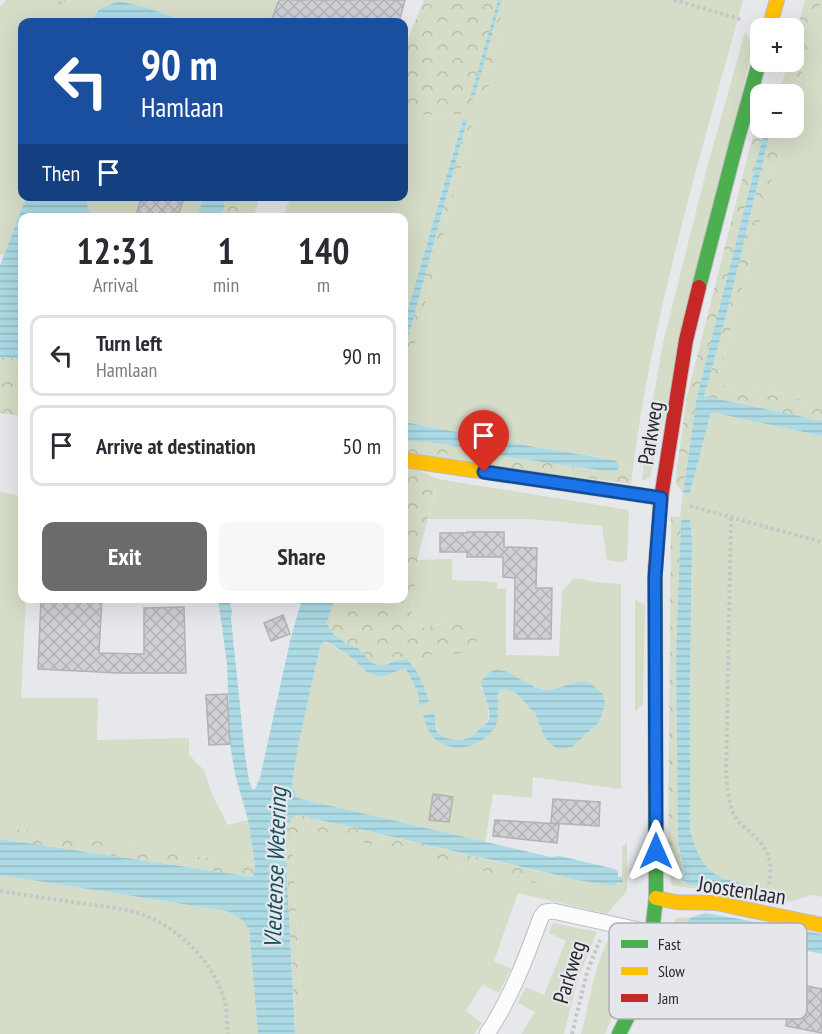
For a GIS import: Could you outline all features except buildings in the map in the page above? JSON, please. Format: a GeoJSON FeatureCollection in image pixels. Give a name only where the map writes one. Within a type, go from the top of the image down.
{"type":"FeatureCollection","features":[{"type":"Feature","properties":{"kind":"street"},"geometry":{"type":"LineString","coordinates":[[772,18],[777,0]]}},
{"type":"Feature","properties":{"kind":"street","name":"Parkweg"},"geometry":{"type":"LineString","coordinates":[[653,923],[656,898],[655,588],[661,498],[686,340],[756,72]]}},
{"type":"Feature","properties":{"kind":"street"},"geometry":{"type":"LineString","coordinates":[[408,461],[661,498]]}},
{"type":"Feature","properties":{"kind":"street","name":"Joostenlaan"},"geometry":{"type":"LineString","coordinates":[[656,898],[676,902],[716,903],[822,925]]}},
{"type":"Feature","properties":{"kind":"street","name":"Parkweg"},"geometry":{"type":"LineString","coordinates":[[620,1034],[627,1019]]}},
{"type":"Feature","properties":{"kind":"lane"},"geometry":{"type":"LineString","coordinates":[[487,1034],[513,988],[545,912],[553,911],[609,924]]}},
{"type":"Feature","properties":{"kind":"path"},"geometry":{"type":"LineString","coordinates":[[59,4],[65,0]]}},
{"type":"Feature","properties":{"kind":"path"},"geometry":{"type":"LineString","coordinates":[[674,0],[750,22]]}},
{"type":"Feature","properties":{"kind":"path"},"geometry":{"type":"LineString","coordinates":[[661,498],[822,542]]}},
{"type":"Feature","properties":{"kind":"path"},"geometry":{"type":"LineString","coordinates":[[731,518],[726,774],[729,801],[737,820],[755,836],[767,853],[771,869],[765,914]]}},
{"type":"Feature","properties":{"kind":"path"},"geometry":{"type":"LineString","coordinates":[[0,891],[121,909],[145,915],[173,930],[202,958],[217,982],[226,1006],[228,1034]]}},
{"type":"Feature","properties":{"kind":"path","name":"Parkweg"},"geometry":{"type":"LineString","coordinates":[[572,1034],[591,959],[609,926]]}},
{"type":"Feature","properties":{"kind":"green space"},"geometry":{"type":"Polygon","coordinates":[[[6,0],[279,0],[272,18],[176,18],[119,1],[99,9],[93,18],[18,18],[18,201],[24,201],[18,213],[4,255],[0,254],[0,6],[6,0]]]}},
{"type":"Feature","properties":{"kind":"green space"},"geometry":{"type":"Polygon","coordinates":[[[424,0],[504,0],[486,102],[476,88],[468,114],[408,115],[408,38],[424,0]]]}},
{"type":"Feature","properties":{"kind":"green space"},"geometry":{"type":"Polygon","coordinates":[[[504,0],[743,0],[666,292],[653,350],[633,469],[596,456],[578,455],[408,423],[408,372],[473,121],[462,121],[408,309],[408,213],[284,213],[289,201],[408,201],[408,115],[468,114],[475,88],[486,101],[504,0]]]}},
{"type":"Feature","properties":{"kind":"green space"},"geometry":{"type":"Polygon","coordinates":[[[805,0],[821,0],[804,64],[804,18],[800,18],[805,0]]]}},
{"type":"Feature","properties":{"kind":"green space"},"geometry":{"type":"Polygon","coordinates":[[[822,0],[822,405],[765,390],[716,385],[783,138],[804,138],[804,84],[799,84],[802,72],[804,72],[804,64],[822,0]]]}},
{"type":"Feature","properties":{"kind":"green space"},"geometry":{"type":"Polygon","coordinates":[[[745,32],[750,40],[750,59],[650,477],[642,480],[646,440],[663,343],[707,168],[745,32]]]}},
{"type":"Feature","properties":{"kind":"green space"},"geometry":{"type":"Polygon","coordinates":[[[785,72],[802,72],[799,84],[782,84],[785,72]]]}},
{"type":"Feature","properties":{"kind":"green space"},"geometry":{"type":"Polygon","coordinates":[[[465,119],[473,121],[408,372],[408,338],[467,121],[465,119]]]}},
{"type":"Feature","properties":{"kind":"green space"},"geometry":{"type":"Polygon","coordinates":[[[752,138],[762,138],[697,396],[683,493],[675,482],[687,396],[752,138]]]}},
{"type":"Feature","properties":{"kind":"green space"},"geometry":{"type":"Polygon","coordinates":[[[769,138],[783,138],[716,385],[765,390],[822,405],[822,421],[704,397],[769,138]]]}},
{"type":"Feature","properties":{"kind":"green space"},"geometry":{"type":"Polygon","coordinates":[[[87,201],[203,201],[199,213],[90,213],[87,201]]]}},
{"type":"Feature","properties":{"kind":"green space"},"geometry":{"type":"Polygon","coordinates":[[[224,201],[259,201],[254,213],[222,213],[225,207],[222,205],[224,201]]]}},
{"type":"Feature","properties":{"kind":"green space"},"geometry":{"type":"Polygon","coordinates":[[[0,357],[18,359],[18,415],[0,413],[0,357]]]}},
{"type":"Feature","properties":{"kind":"green space"},"geometry":{"type":"Polygon","coordinates":[[[711,412],[822,436],[822,897],[813,895],[788,902],[671,885],[668,854],[681,857],[685,875],[682,881],[745,884],[720,877],[711,871],[702,861],[690,830],[692,540],[690,520],[680,517],[683,493],[690,493],[711,412]]]}},
{"type":"Feature","properties":{"kind":"green space"},"geometry":{"type":"Polygon","coordinates":[[[408,440],[606,471],[620,466],[619,464],[633,469],[631,484],[408,456],[408,440]]]}},
{"type":"Feature","properties":{"kind":"green space"},"geometry":{"type":"Polygon","coordinates":[[[408,466],[438,479],[417,560],[409,626],[422,628],[461,620],[474,626],[476,642],[473,651],[457,654],[435,653],[411,663],[407,659],[380,666],[372,663],[358,648],[332,633],[327,623],[334,603],[408,603],[408,466]]]}},
{"type":"Feature","properties":{"kind":"green space"},"geometry":{"type":"Polygon","coordinates":[[[438,479],[629,510],[627,560],[622,562],[607,560],[602,526],[530,519],[428,519],[438,479]]]}},
{"type":"Feature","properties":{"kind":"green space"},"geometry":{"type":"Polygon","coordinates":[[[0,492],[18,495],[18,603],[26,603],[21,698],[98,698],[97,740],[189,738],[189,755],[204,770],[212,794],[228,825],[248,820],[255,865],[0,827],[0,492]]]}},
{"type":"Feature","properties":{"kind":"green space"},"geometry":{"type":"Polygon","coordinates":[[[671,516],[682,519],[676,655],[678,841],[681,857],[668,854],[671,516]]]}},
{"type":"Feature","properties":{"kind":"green space"},"geometry":{"type":"Polygon","coordinates":[[[452,559],[452,580],[497,582],[497,589],[506,588],[506,655],[559,656],[562,591],[574,578],[621,584],[621,789],[533,777],[532,798],[493,794],[485,842],[296,796],[292,784],[298,746],[320,647],[324,641],[351,657],[364,670],[395,672],[406,669],[417,690],[420,705],[414,666],[411,663],[435,653],[461,620],[422,628],[409,626],[417,560],[452,559]],[[522,681],[481,687],[488,707],[488,719],[476,732],[465,739],[456,740],[440,734],[436,727],[434,712],[424,716],[429,730],[457,748],[497,724],[497,694],[500,690],[505,689],[514,691],[518,697],[522,698],[534,711],[541,727],[586,734],[592,729],[582,681],[545,690],[522,681]]]}},
{"type":"Feature","properties":{"kind":"green space"},"geometry":{"type":"Polygon","coordinates":[[[635,599],[645,605],[643,704],[635,712],[635,599]]]}},
{"type":"Feature","properties":{"kind":"green space"},"geometry":{"type":"Polygon","coordinates":[[[299,815],[554,875],[551,887],[307,829],[301,830],[296,834],[293,855],[301,1010],[294,1009],[285,837],[291,820],[299,815]]]}},
{"type":"Feature","properties":{"kind":"green space"},"geometry":{"type":"Polygon","coordinates":[[[0,827],[255,865],[253,877],[0,839],[0,827]]]}},
{"type":"Feature","properties":{"kind":"green space"},"geometry":{"type":"Polygon","coordinates":[[[307,829],[551,887],[554,875],[615,886],[622,882],[622,847],[627,843],[627,888],[607,914],[518,893],[494,961],[511,969],[499,993],[482,985],[466,1011],[482,1023],[474,1034],[295,1034],[294,1009],[301,1010],[293,855],[296,834],[307,829]]]}},
{"type":"Feature","properties":{"kind":"green space"},"geometry":{"type":"Polygon","coordinates":[[[0,875],[227,911],[242,920],[249,929],[258,1034],[0,1034],[0,875]]]}},
{"type":"Feature","properties":{"kind":"green space"},"geometry":{"type":"Polygon","coordinates":[[[694,917],[687,923],[675,923],[676,918],[694,917]]]}},
{"type":"Feature","properties":{"kind":"green space"},"geometry":{"type":"Polygon","coordinates":[[[553,923],[597,932],[578,978],[564,1034],[521,1034],[535,1012],[518,1003],[526,987],[544,995],[566,941],[549,933],[553,923]]]}},
{"type":"Feature","properties":{"kind":"green space"},"geometry":{"type":"Polygon","coordinates":[[[609,938],[609,1019],[611,1019],[605,1034],[581,1034],[595,973],[609,938]]]}},
{"type":"Feature","properties":{"kind":"water"},"geometry":{"type":"Polygon","coordinates":[[[498,0],[501,0],[475,95],[472,97],[471,95],[498,0]]]}},
{"type":"Feature","properties":{"kind":"water"},"geometry":{"type":"Polygon","coordinates":[[[119,1],[176,18],[93,18],[99,9],[119,1]]]}},
{"type":"Feature","properties":{"kind":"water"},"geometry":{"type":"Polygon","coordinates":[[[463,119],[465,119],[467,121],[408,338],[408,309],[463,119]]]}},
{"type":"Feature","properties":{"kind":"water"},"geometry":{"type":"Polygon","coordinates":[[[762,138],[769,138],[732,292],[704,396],[822,421],[822,436],[711,412],[690,493],[683,493],[697,396],[762,138]]]}},
{"type":"Feature","properties":{"kind":"water"},"geometry":{"type":"Polygon","coordinates":[[[24,201],[87,201],[90,213],[20,213],[24,201]]]}},
{"type":"Feature","properties":{"kind":"water"},"geometry":{"type":"Polygon","coordinates":[[[203,201],[224,201],[222,213],[198,213],[203,201]]]}},
{"type":"Feature","properties":{"kind":"water"},"geometry":{"type":"Polygon","coordinates":[[[18,218],[18,359],[0,357],[0,266],[18,218]]]}},
{"type":"Feature","properties":{"kind":"water"},"geometry":{"type":"Polygon","coordinates":[[[408,423],[616,461],[620,466],[616,471],[606,471],[494,455],[449,445],[408,440],[408,423]]]}},
{"type":"Feature","properties":{"kind":"water"},"geometry":{"type":"Polygon","coordinates":[[[682,519],[690,520],[692,540],[690,830],[702,861],[720,877],[745,884],[747,892],[744,894],[687,884],[682,881],[681,875],[685,874],[678,841],[676,655],[682,519]]]}},
{"type":"Feature","properties":{"kind":"water","name":"Vleutense Wetering"},"geometry":{"type":"Polygon","coordinates":[[[219,603],[230,603],[232,611],[245,755],[249,780],[252,789],[255,789],[260,778],[291,637],[301,603],[334,603],[327,623],[332,633],[358,648],[372,663],[380,666],[407,659],[418,674],[429,701],[420,706],[417,690],[406,669],[379,676],[371,674],[352,658],[324,641],[320,647],[298,746],[292,784],[296,796],[551,857],[560,856],[615,869],[623,882],[615,886],[578,880],[299,815],[295,816],[289,824],[285,838],[295,1034],[258,1034],[249,929],[242,920],[227,911],[0,875],[0,839],[253,877],[255,865],[248,820],[235,774],[230,744],[227,664],[219,603]]]}},
{"type":"Feature","properties":{"kind":"water"},"geometry":{"type":"Polygon","coordinates":[[[496,669],[545,690],[582,681],[589,682],[603,694],[605,704],[599,722],[572,747],[558,749],[545,737],[534,711],[514,691],[505,689],[500,690],[498,694],[497,722],[491,732],[474,745],[467,747],[446,746],[440,743],[434,738],[423,716],[434,712],[437,731],[443,736],[460,740],[470,737],[489,719],[489,709],[481,681],[496,669]]]}},
{"type":"Feature","properties":{"kind":"water"},"geometry":{"type":"Polygon","coordinates":[[[706,913],[761,923],[687,923],[697,915],[706,913]]]}},
{"type":"Feature","properties":{"kind":"water"},"geometry":{"type":"Polygon","coordinates":[[[807,931],[822,934],[822,954],[807,951],[807,931]]]}},
{"type":"Feature","properties":{"kind":"traffic: fast"},"geometry":{"type":"LineString","coordinates":[[699,287],[756,72]]}},
{"type":"Feature","properties":{"kind":"traffic: fast"},"geometry":{"type":"LineString","coordinates":[[653,923],[656,898],[655,572]]}},
{"type":"Feature","properties":{"kind":"traffic: fast"},"geometry":{"type":"LineString","coordinates":[[619,1034],[626,1019]]}},
{"type":"Feature","properties":{"kind":"traffic: slow"},"geometry":{"type":"LineString","coordinates":[[772,18],[777,0]]}},
{"type":"Feature","properties":{"kind":"traffic: slow"},"geometry":{"type":"LineString","coordinates":[[408,461],[661,498]]}},
{"type":"Feature","properties":{"kind":"traffic: slow"},"geometry":{"type":"LineString","coordinates":[[656,898],[676,902],[716,903],[822,925]]}},
{"type":"Feature","properties":{"kind":"traffic: jam"},"geometry":{"type":"LineString","coordinates":[[655,572],[661,498],[686,340],[699,287]]}},
{"type":"Feature","properties":{"kind":"route"},"geometry":{"type":"LineString","coordinates":[[484,472],[661,498],[655,578],[656,851]]}}]}
